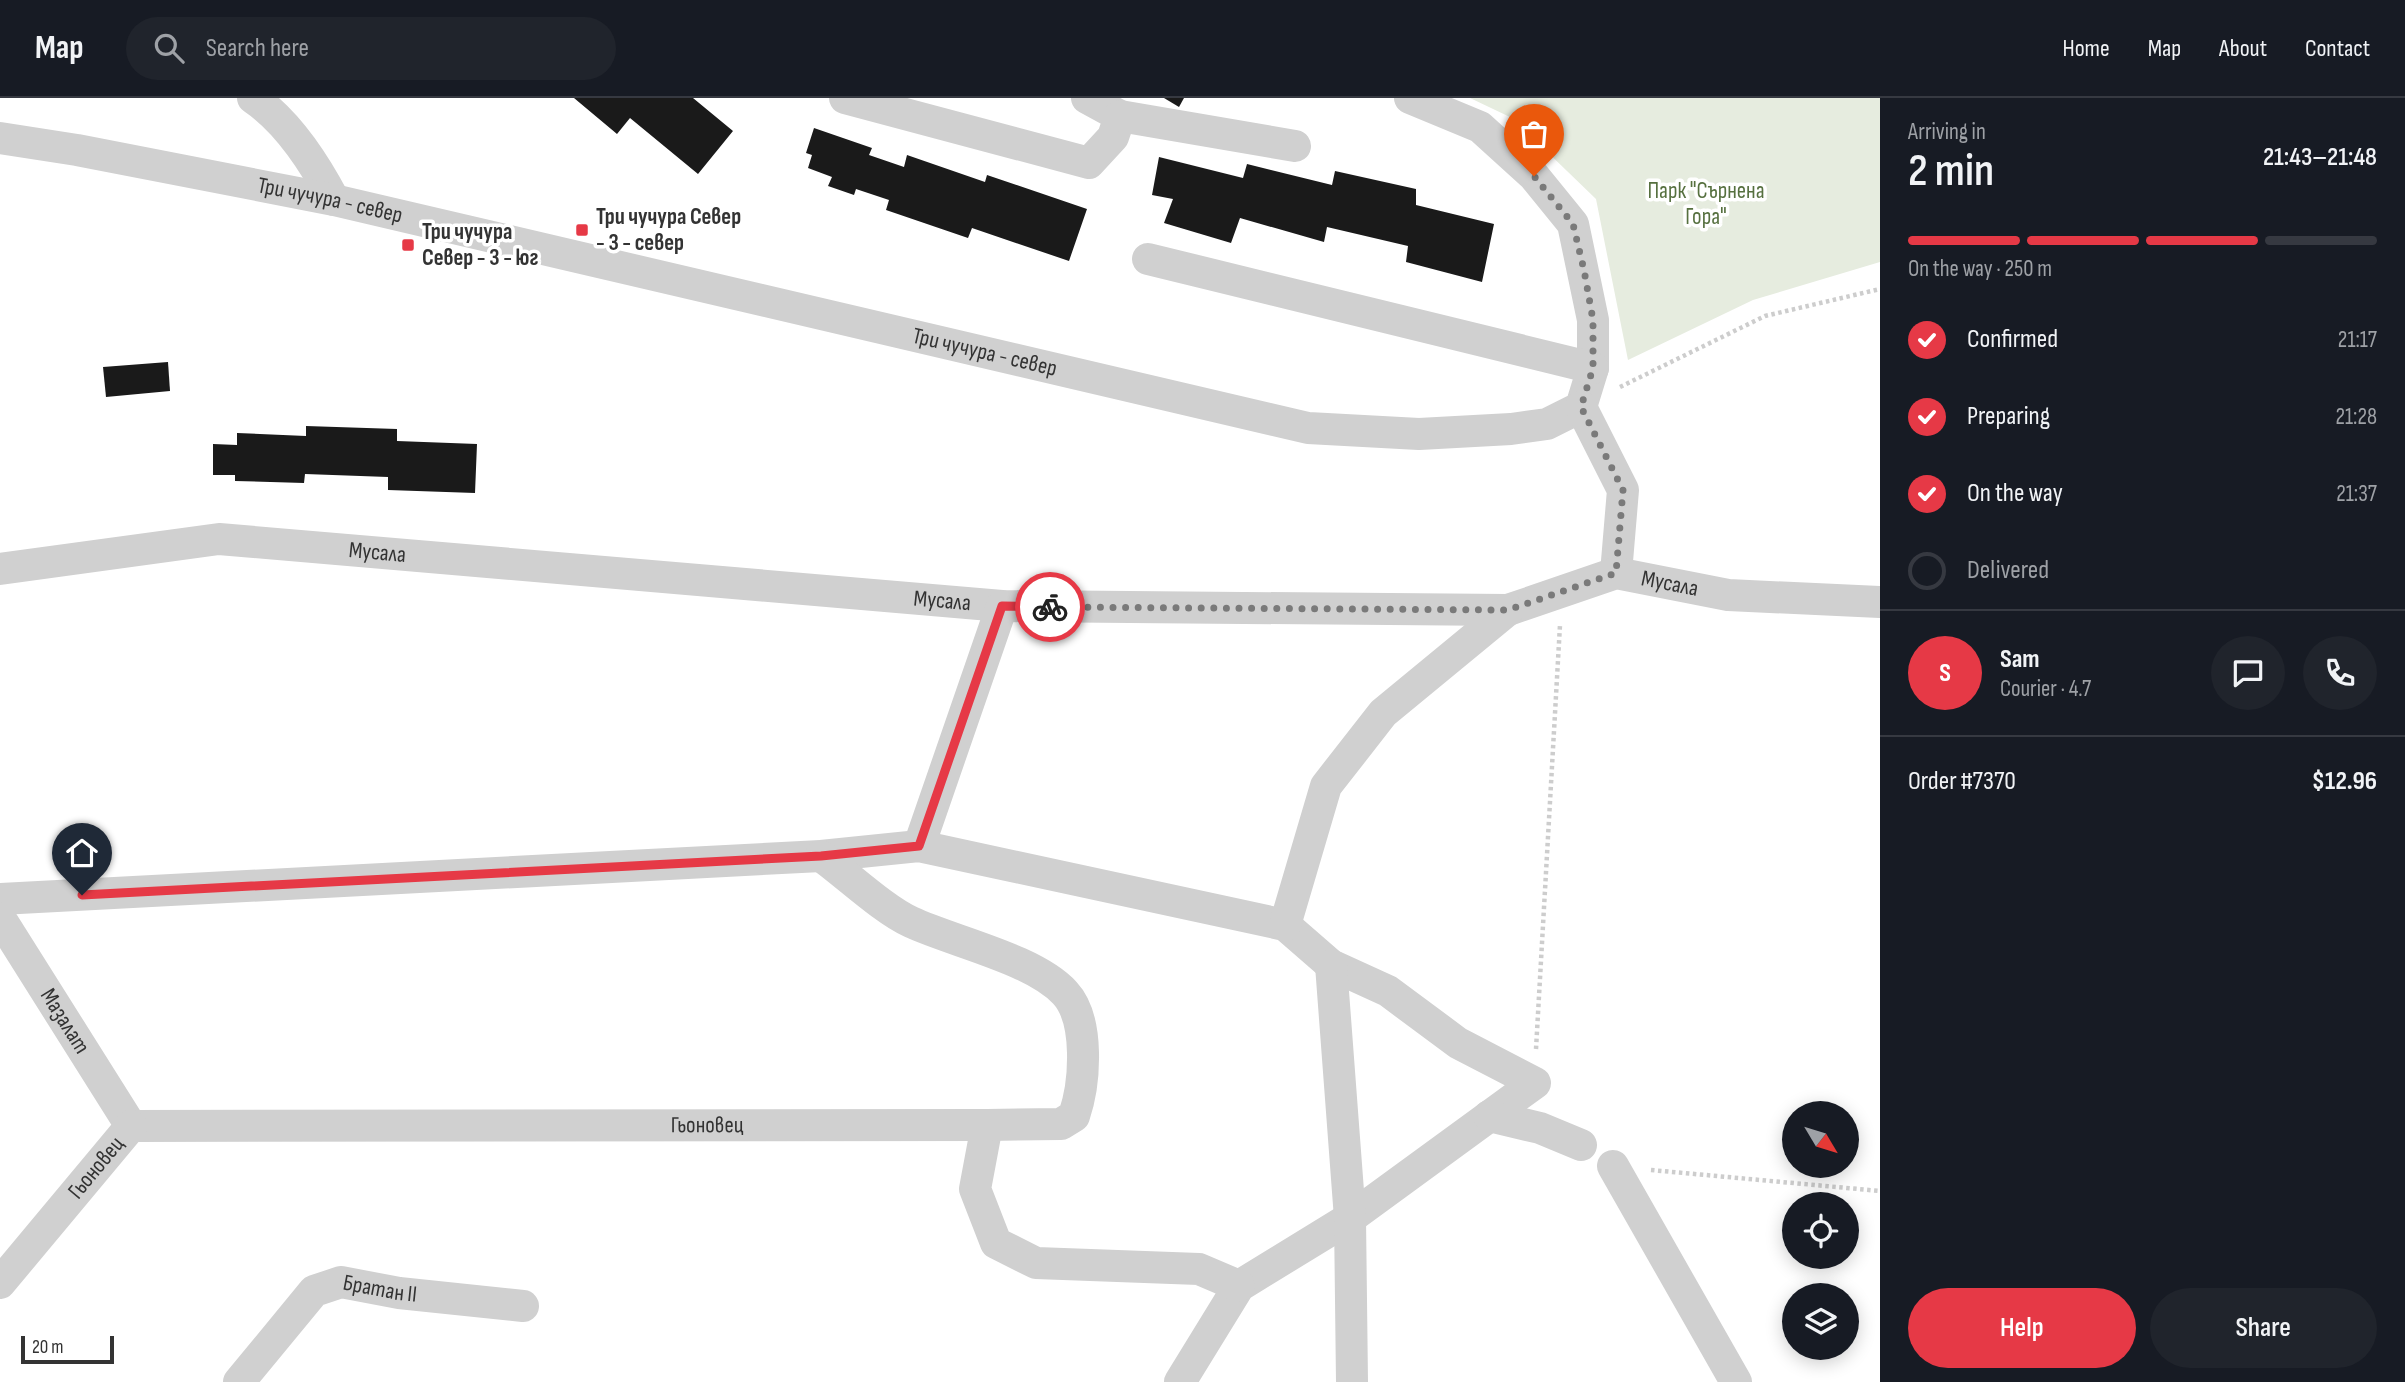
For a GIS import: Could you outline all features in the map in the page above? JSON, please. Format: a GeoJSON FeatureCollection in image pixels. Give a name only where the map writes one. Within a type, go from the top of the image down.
{"type":"FeatureCollection","features":[{"type":"Feature","properties":{"kind":"street"},"geometry":{"type":"LineString","coordinates":[[253,98],[265,106],[292,137],[320,173],[334,200]]}},
{"type":"Feature","properties":{"kind":"street"},"geometry":{"type":"LineString","coordinates":[[845,98],[1089,163],[1113,137],[1120,116]]}},
{"type":"Feature","properties":{"kind":"street"},"geometry":{"type":"LineString","coordinates":[[1087,98],[1120,116],[1295,146]]}},
{"type":"Feature","properties":{"kind":"street"},"geometry":{"type":"LineString","coordinates":[[1410,98],[1480,127],[1534,176],[1573,224],[1593,320],[1593,368],[1581,407],[1623,490],[1616,573]]}},
{"type":"Feature","properties":{"kind":"street","name":"Три чучура - север"},"geometry":{"type":"LineString","coordinates":[[0,138],[334,200],[1308,428],[1419,434],[1511,429],[1547,424],[1581,407]]}},
{"type":"Feature","properties":{"kind":"street"},"geometry":{"type":"LineString","coordinates":[[1148,258],[1593,368]]}},
{"type":"Feature","properties":{"kind":"street","name":"Мусала"},"geometry":{"type":"LineString","coordinates":[[0,569],[219,539],[1002,606],[1508,610],[1616,573],[1728,595],[1880,602]]}},
{"type":"Feature","properties":{"kind":"street"},"geometry":{"type":"LineString","coordinates":[[919,846],[1002,606]]}},
{"type":"Feature","properties":{"kind":"street"},"geometry":{"type":"LineString","coordinates":[[1285,925],[1326,786],[1382,713],[1508,610]]}},
{"type":"Feature","properties":{"kind":"street"},"geometry":{"type":"LineString","coordinates":[[0,900],[821,856],[919,846],[1285,925],[1331,965],[1388,991],[1458,1043],[1535,1083],[1350,1218],[1239,1286],[1180,1382]]}},
{"type":"Feature","properties":{"kind":"street","name":"Гьоновец"},"geometry":{"type":"LineString","coordinates":[[0,1283],[131,1126],[987,1125],[1061,1124],[1074,1116],[1081,1098],[1084,1043],[1066,993],[1026,966],[907,921],[821,856]]}},
{"type":"Feature","properties":{"kind":"street","name":"Мазалат"},"geometry":{"type":"LineString","coordinates":[[0,918],[131,1126]]}},
{"type":"Feature","properties":{"kind":"street"},"geometry":{"type":"LineString","coordinates":[[1331,965],[1350,1218],[1352,1382]]}},
{"type":"Feature","properties":{"kind":"street"},"geometry":{"type":"LineString","coordinates":[[1489,1116],[1540,1128],[1581,1145]]}},
{"type":"Feature","properties":{"kind":"street"},"geometry":{"type":"LineString","coordinates":[[987,1125],[975,1189],[996,1243],[1035,1263],[1199,1269],[1239,1286]]}},
{"type":"Feature","properties":{"kind":"street"},"geometry":{"type":"LineString","coordinates":[[1613,1166],[1736,1382]]}},
{"type":"Feature","properties":{"kind":"street","name":"Братан ІІ"},"geometry":{"type":"LineString","coordinates":[[239,1382],[314,1291],[341,1282],[399,1293],[523,1306]]}},
{"type":"Feature","properties":{"kind":"path"},"geometry":{"type":"LineString","coordinates":[[1581,407],[1765,316],[1880,289]]}},
{"type":"Feature","properties":{"kind":"path"},"geometry":{"type":"LineString","coordinates":[[1535,1083],[1562,591]]}},
{"type":"Feature","properties":{"kind":"path"},"geometry":{"type":"LineString","coordinates":[[1613,1166],[1880,1191]]}},
{"type":"Feature","properties":{"kind":"green space","name":"Парк \"Сърнена Гора\""},"geometry":{"type":"Polygon","coordinates":[[[1470,98],[1880,98],[1880,262],[1753,300],[1628,360],[1596,199],[1512,118],[1470,98]]]}},
{"type":"Feature","properties":{"kind":"building"},"geometry":{"type":"Polygon","coordinates":[[[574,98],[693,98],[733,131],[698,174],[630,118],[617,134],[574,98]]]}},
{"type":"Feature","properties":{"kind":"building"},"geometry":{"type":"Polygon","coordinates":[[[1164,98],[1184,98],[1179,107],[1164,98]]]}},
{"type":"Feature","properties":{"kind":"building"},"geometry":{"type":"Polygon","coordinates":[[[814,128],[872,148],[869,155],[904,167],[907,155],[985,182],[987,175],[1087,209],[1069,261],[972,228],[968,238],[886,210],[889,200],[856,189],[854,195],[828,186],[832,177],[808,168],[812,155],[806,153],[814,128]]]}},
{"type":"Feature","properties":{"kind":"building"},"geometry":{"type":"Polygon","coordinates":[[[1159,157],[1243,178],[1247,164],[1332,185],[1335,171],[1416,189],[1416,205],[1494,224],[1482,282],[1406,262],[1408,246],[1327,227],[1324,242],[1240,218],[1231,243],[1164,223],[1173,199],[1152,195],[1159,157]]]}},
{"type":"Feature","properties":{"kind":"building"},"geometry":{"type":"Polygon","coordinates":[[[168,362],[170,391],[106,397],[103,367],[168,362]]]}},
{"type":"Feature","properties":{"kind":"building"},"geometry":{"type":"Polygon","coordinates":[[[306,426],[397,429],[397,441],[477,444],[475,493],[388,490],[388,477],[305,474],[304,483],[235,481],[235,475],[213,475],[213,444],[237,445],[237,433],[306,436],[306,426]]]}},
{"type":"Feature","properties":{"kind":"way so far"},"geometry":{"type":"LineString","coordinates":[[1050,607],[1508,610],[1616,573],[1623,490],[1581,407],[1593,368],[1593,320],[1584,270],[1573,224],[1534,176]]}},
{"type":"Feature","properties":{"kind":"place","name":"Три чучура Север - 3 - север"},"geometry":{"type":"Point","coordinates":[582,230]}},
{"type":"Feature","properties":{"kind":"place","name":"Три чучура Север - 3 - юг"},"geometry":{"type":"Point","coordinates":[408,245]}},
{"type":"Feature","properties":{"kind":"route"},"geometry":{"type":"LineString","coordinates":[[82,895],[821,856],[919,846],[1002,606],[1050,607]]}}]}
